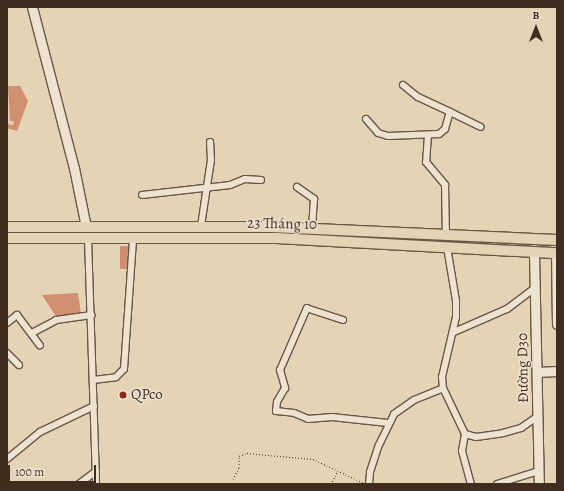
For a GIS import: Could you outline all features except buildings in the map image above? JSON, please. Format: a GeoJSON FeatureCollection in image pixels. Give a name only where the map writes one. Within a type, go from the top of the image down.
{"type":"FeatureCollection","features":[{"type":"Feature","properties":{"kind":"main road","name":"23 Tháng 10"},"geometry":{"type":"LineString","coordinates":[[7,227],[201,226],[312,228],[557,240]]}},
{"type":"Feature","properties":{"kind":"main road"},"geometry":{"type":"LineString","coordinates":[[86,227],[88,239]]}},
{"type":"Feature","properties":{"kind":"main road"},"geometry":{"type":"LineString","coordinates":[[446,235],[447,247]]}},
{"type":"Feature","properties":{"kind":"main road","name":"23 Tháng 10"},"geometry":{"type":"LineString","coordinates":[[7,238],[276,238],[557,253]]}},
{"type":"Feature","properties":{"kind":"main road"},"geometry":{"type":"LineString","coordinates":[[534,239],[534,252]]}},
{"type":"Feature","properties":{"kind":"main road"},"geometry":{"type":"LineString","coordinates":[[557,240],[557,253]]}},
{"type":"Feature","properties":{"kind":"street"},"geometry":{"type":"LineString","coordinates":[[32,7],[74,168],[86,227]]}},
{"type":"Feature","properties":{"kind":"street"},"geometry":{"type":"LineString","coordinates":[[403,85],[418,97],[481,127]]}},
{"type":"Feature","properties":{"kind":"street"},"geometry":{"type":"LineString","coordinates":[[366,119],[382,136],[428,135],[442,132],[450,112]]}},
{"type":"Feature","properties":{"kind":"street"},"geometry":{"type":"LineString","coordinates":[[428,135],[426,162],[445,185],[446,235]]}},
{"type":"Feature","properties":{"kind":"street"},"geometry":{"type":"LineString","coordinates":[[201,226],[205,188],[211,160],[210,142]]}},
{"type":"Feature","properties":{"kind":"street"},"geometry":{"type":"LineString","coordinates":[[142,195],[230,185],[245,179],[261,180]]}},
{"type":"Feature","properties":{"kind":"street"},"geometry":{"type":"LineString","coordinates":[[297,187],[314,199],[312,228]]}},
{"type":"Feature","properties":{"kind":"street"},"geometry":{"type":"LineString","coordinates":[[88,239],[92,315],[96,484]]}},
{"type":"Feature","properties":{"kind":"street"},"geometry":{"type":"LineString","coordinates":[[93,380],[116,378],[124,369],[133,239]]}},
{"type":"Feature","properties":{"kind":"street"},"geometry":{"type":"LineString","coordinates":[[447,247],[456,301],[454,332],[443,364],[443,388],[465,434],[462,451],[471,484]]}},
{"type":"Feature","properties":{"kind":"street","name":"Đường D30"},"geometry":{"type":"LineString","coordinates":[[534,252],[539,484]]}},
{"type":"Feature","properties":{"kind":"street"},"geometry":{"type":"LineString","coordinates":[[557,253],[557,324]]}},
{"type":"Feature","properties":{"kind":"street"},"geometry":{"type":"LineString","coordinates":[[454,332],[507,309],[535,288]]}},
{"type":"Feature","properties":{"kind":"street"},"geometry":{"type":"LineString","coordinates":[[343,320],[307,308],[280,370],[285,388],[276,411],[294,413],[308,419],[332,417],[388,422]]}},
{"type":"Feature","properties":{"kind":"street"},"geometry":{"type":"LineString","coordinates":[[7,323],[17,315],[40,345]]}},
{"type":"Feature","properties":{"kind":"street"},"geometry":{"type":"LineString","coordinates":[[32,333],[56,320],[92,315]]}},
{"type":"Feature","properties":{"kind":"street"},"geometry":{"type":"LineString","coordinates":[[7,353],[19,365]]}},
{"type":"Feature","properties":{"kind":"street"},"geometry":{"type":"LineString","coordinates":[[537,372],[557,371]]}},
{"type":"Feature","properties":{"kind":"street"},"geometry":{"type":"LineString","coordinates":[[367,484],[388,422],[402,407],[443,388]]}},
{"type":"Feature","properties":{"kind":"street"},"geometry":{"type":"LineString","coordinates":[[7,459],[40,432],[94,406]]}},
{"type":"Feature","properties":{"kind":"street"},"geometry":{"type":"LineString","coordinates":[[465,434],[476,437],[503,433],[521,428],[538,416]]}},
{"type":"Feature","properties":{"kind":"street"},"geometry":{"type":"LineString","coordinates":[[79,484],[96,471]]}},
{"type":"Feature","properties":{"kind":"street"},"geometry":{"type":"LineString","coordinates":[[498,484],[539,471]]}},
{"type":"Feature","properties":{"kind":"path"},"geometry":{"type":"LineString","coordinates":[[233,479],[239,467],[241,453],[313,459],[338,472],[367,484]]}},
{"type":"Feature","properties":{"kind":"path"},"geometry":{"type":"LineString","coordinates":[[331,484],[338,472]]}},
{"type":"Feature","properties":{"kind":"place","name":"QPco"},"geometry":{"type":"Point","coordinates":[123,395]}}]}
